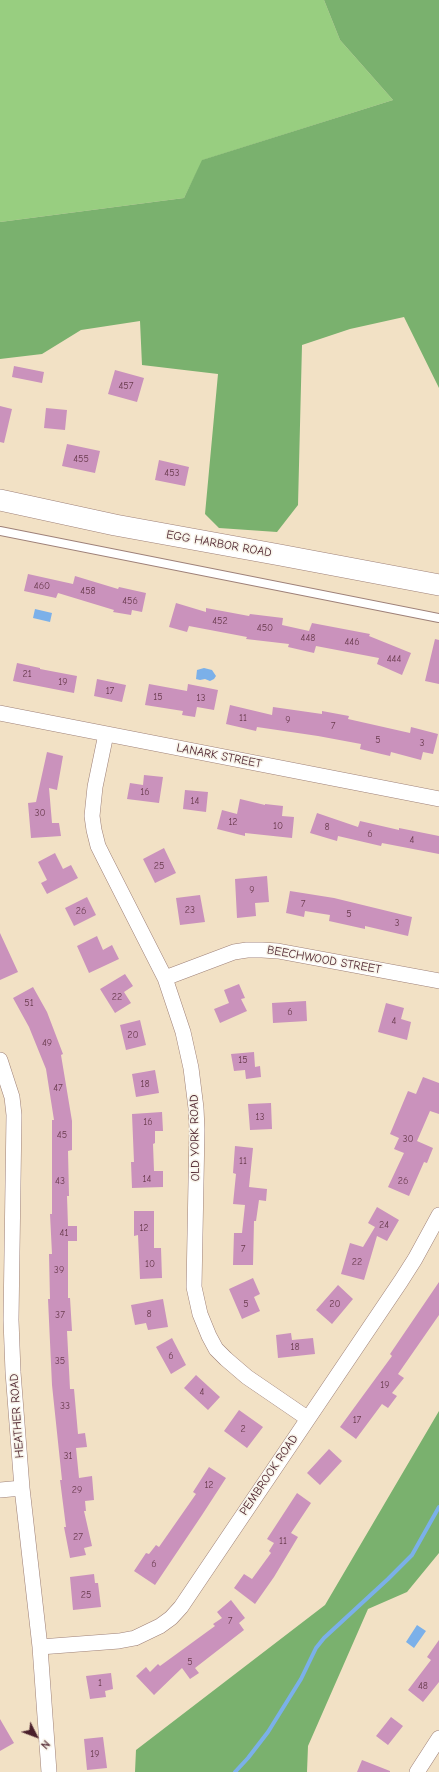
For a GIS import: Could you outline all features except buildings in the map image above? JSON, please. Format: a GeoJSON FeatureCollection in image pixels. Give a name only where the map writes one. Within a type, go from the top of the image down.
{"type":"FeatureCollection","features":[{"type":"Feature","properties":{"kind":"main road","name":"EGG HARBOR ROAD"},"geometry":{"type":"LineString","coordinates":[[0,500],[115,525],[280,554],[439,585]]}},
{"type":"Feature","properties":{"kind":"street","name":"LANARK STREET"},"geometry":{"type":"LineString","coordinates":[[0,713],[439,799]]}},
{"type":"Feature","properties":{"kind":"street","name":"OLD YORK ROAD"},"geometry":{"type":"LineString","coordinates":[[106,734],[95,787],[92,816],[98,846],[165,978],[183,1032],[191,1068],[196,1101],[197,1129],[194,1272],[195,1294],[200,1314],[209,1336],[216,1348],[226,1359],[241,1373],[307,1418]]}},
{"type":"Feature","properties":{"kind":"street","name":"BEECHWOOD STREET"},"geometry":{"type":"LineString","coordinates":[[165,978],[221,956],[234,952],[255,950],[278,951],[439,981]]}},
{"type":"Feature","properties":{"kind":"street","name":"HEATHER ROAD"},"geometry":{"type":"LineString","coordinates":[[0,1060],[12,1097],[14,1115],[12,1320],[13,1372],[22,1488],[40,1647],[49,1772]]}},
{"type":"Feature","properties":{"kind":"street","name":"PEMBROOK ROAD"},"geometry":{"type":"LineString","coordinates":[[40,1647],[119,1641],[134,1638],[160,1626],[171,1618],[181,1607],[411,1265],[439,1215]]}},
{"type":"Feature","properties":{"kind":"street"},"geometry":{"type":"LineString","coordinates":[[0,1490],[22,1488]]}},
{"type":"Feature","properties":{"kind":"street"},"geometry":{"type":"LineString","coordinates":[[417,1772],[439,1738]]}},
{"type":"Feature","properties":{"kind":"lane"},"geometry":{"type":"LineString","coordinates":[[0,531],[439,618]]}},
{"type":"Feature","properties":{"kind":"green space"},"geometry":{"type":"Polygon","coordinates":[[[0,0],[324,0],[340,40],[393,100],[203,160],[184,198],[0,222],[0,0]]]}},
{"type":"Feature","properties":{"kind":"green space"},"geometry":{"type":"Polygon","coordinates":[[[324,0],[439,0],[439,388],[404,317],[350,329],[302,345],[298,505],[277,532],[219,528],[205,514],[218,374],[142,365],[140,321],[81,330],[42,354],[0,359],[0,222],[184,198],[202,160],[393,100],[340,40],[324,0]]]}},
{"type":"Feature","properties":{"kind":"green space"},"geometry":{"type":"Polygon","coordinates":[[[439,1411],[439,1553],[407,1592],[368,1609],[308,1746],[307,1772],[135,1772],[136,1750],[325,1605],[439,1411]]]}},
{"type":"Feature","properties":{"kind":"water"},"geometry":{"type":"Polygon","coordinates":[[[35,609],[52,613],[50,622],[33,618],[35,609]]]}},
{"type":"Feature","properties":{"kind":"water"},"geometry":{"type":"Polygon","coordinates":[[[204,668],[212,670],[216,676],[214,679],[210,681],[205,679],[196,679],[197,670],[204,668]]]}},
{"type":"Feature","properties":{"kind":"water"},"geometry":{"type":"Polygon","coordinates":[[[417,1625],[426,1631],[414,1648],[406,1642],[417,1625]]]}},
{"type":"Feature","properties":{"kind":"waterway"},"geometry":{"type":"LineString","coordinates":[[235,1772],[268,1732],[301,1679],[316,1648],[324,1638],[412,1555],[439,1507]]}}]}
